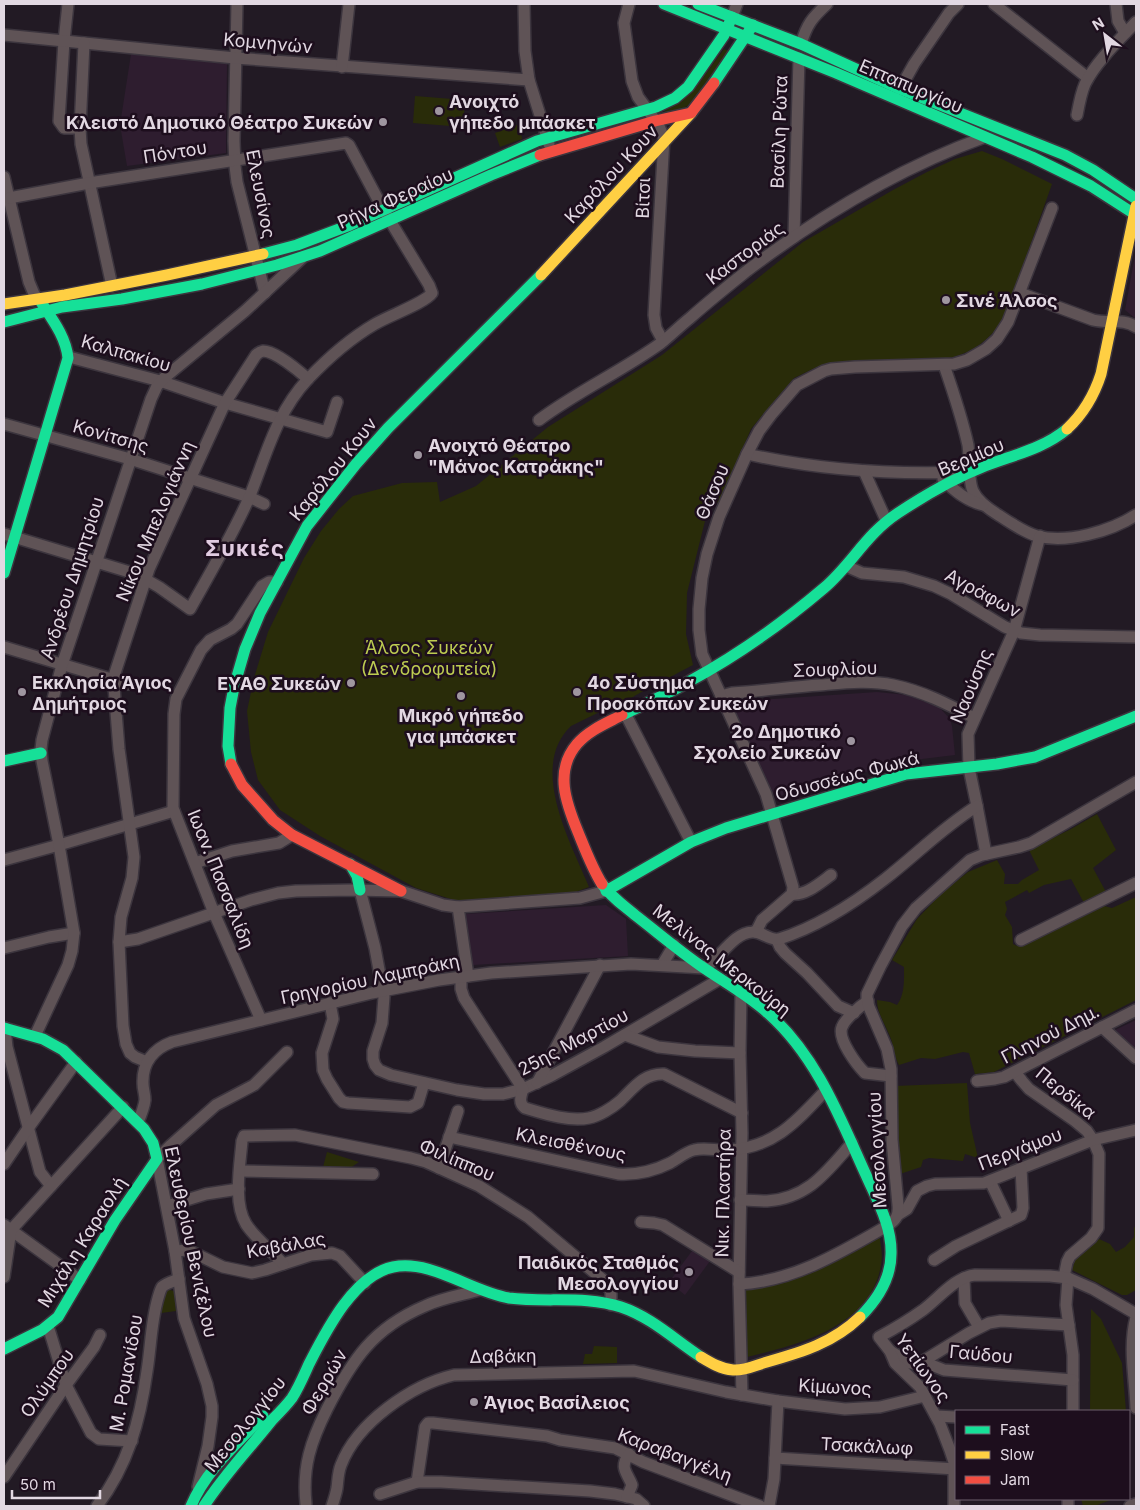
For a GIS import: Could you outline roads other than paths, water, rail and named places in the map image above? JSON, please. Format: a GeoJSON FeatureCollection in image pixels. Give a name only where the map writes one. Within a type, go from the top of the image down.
{"type":"FeatureCollection","features":[{"type":"Feature","properties":{"kind":"street"},"geometry":{"type":"LineString","coordinates":[[68,4],[59,121],[64,128],[80,128]]}},
{"type":"Feature","properties":{"kind":"street","name":"Ελευσίνος"},"geometry":{"type":"LineString","coordinates":[[237,4],[234,160],[259,270]]}},
{"type":"Feature","properties":{"kind":"street"},"geometry":{"type":"LineString","coordinates":[[342,67],[349,4]]}},
{"type":"Feature","properties":{"kind":"street"},"geometry":{"type":"LineString","coordinates":[[524,4],[525,46],[529,80],[551,150]]}},
{"type":"Feature","properties":{"kind":"street","name":"Βίτσι"},"geometry":{"type":"LineString","coordinates":[[629,4],[624,19],[624,27],[632,81],[638,97],[662,132],[664,143],[654,315],[656,328],[663,341]]}},
{"type":"Feature","properties":{"kind":"street","name":"Επταπυργίου"},"geometry":{"type":"LineString","coordinates":[[664,4],[799,58],[1032,157],[1075,177],[1136,212]]}},
{"type":"Feature","properties":{"kind":"street","name":"Επταπυργίου"},"geometry":{"type":"LineString","coordinates":[[698,4],[801,44],[900,89],[1070,157],[1136,199]]}},
{"type":"Feature","properties":{"kind":"street"},"geometry":{"type":"LineString","coordinates":[[732,17],[737,4]]}},
{"type":"Feature","properties":{"kind":"street"},"geometry":{"type":"LineString","coordinates":[[801,44],[807,26],[813,17],[827,4]]}},
{"type":"Feature","properties":{"kind":"street"},"geometry":{"type":"LineString","coordinates":[[994,4],[1088,78]]}},
{"type":"Feature","properties":{"kind":"street"},"geometry":{"type":"LineString","coordinates":[[1116,4],[1118,22],[1126,33]]}},
{"type":"Feature","properties":{"kind":"street"},"geometry":{"type":"LineString","coordinates":[[900,89],[914,64],[955,5]]}},
{"type":"Feature","properties":{"kind":"street","name":"Ρήγα Φεραίου"},"geometry":{"type":"LineString","coordinates":[[4,304],[112,286],[255,256],[297,245],[323,236],[547,137],[646,110],[675,98],[684,92],[727,29],[732,17]]}},
{"type":"Feature","properties":{"kind":"street"},"geometry":{"type":"LineString","coordinates":[[1077,115],[1088,78],[1136,22]]}},
{"type":"Feature","properties":{"kind":"street"},"geometry":{"type":"LineString","coordinates":[[691,113],[723,72],[752,25]]}},
{"type":"Feature","properties":{"kind":"street","name":"Κομνηνών"},"geometry":{"type":"LineString","coordinates":[[4,35],[235,58],[529,80]]}},
{"type":"Feature","properties":{"kind":"street"},"geometry":{"type":"LineString","coordinates":[[84,43],[81,144],[112,286]]}},
{"type":"Feature","properties":{"kind":"street","name":"Βασίλη Ρώτα"},"geometry":{"type":"LineString","coordinates":[[794,237],[799,58]]}},
{"type":"Feature","properties":{"kind":"street","name":"Ρήγα Φεραίου"},"geometry":{"type":"LineString","coordinates":[[4,322],[46,310],[169,290],[259,270],[304,256],[551,150],[691,113]]}},
{"type":"Feature","properties":{"kind":"street","name":"Καρόλου Κουν"},"geometry":{"type":"LineString","coordinates":[[401,892],[350,864],[292,836],[268,814],[242,785],[233,769],[228,746],[230,708],[239,668],[251,632],[308,526],[375,443],[419,396],[547,269],[691,113]]}},
{"type":"Feature","properties":{"kind":"street","name":"Καστοριάς"},"geometry":{"type":"LineString","coordinates":[[539,420],[594,383],[643,355],[663,341],[724,289],[826,215],[873,188],[923,163],[985,137]]}},
{"type":"Feature","properties":{"kind":"street","name":"Πόντου"},"geometry":{"type":"LineString","coordinates":[[9,198],[89,183],[346,142],[383,210]]}},
{"type":"Feature","properties":{"kind":"street","name":"Καλπακίου"},"geometry":{"type":"LineString","coordinates":[[4,177],[29,282],[64,341],[68,357],[160,381],[225,403],[327,432],[337,402]]}},
{"type":"Feature","properties":{"kind":"street","name":"Θάσου"},"geometry":{"type":"LineString","coordinates":[[792,892],[773,814],[766,794],[702,654],[699,609],[702,578],[718,517],[759,431],[797,385],[831,369],[944,364],[967,360],[981,353],[991,344],[1005,327],[1052,208]]}},
{"type":"Feature","properties":{"kind":"street"},"geometry":{"type":"LineString","coordinates":[[9,536],[133,572],[190,609],[249,497],[280,419],[292,398],[328,360],[373,325],[425,299],[432,293],[383,210]]}},
{"type":"Feature","properties":{"kind":"street","name":"Βερμίου"},"geometry":{"type":"LineString","coordinates":[[709,670],[828,585],[886,520],[971,472],[1023,454],[1044,444],[1062,434],[1075,422],[1096,391],[1107,349],[1136,212]]}},
{"type":"Feature","properties":{"kind":"street","name":"Ανδρέου Δημητρίου"},"geometry":{"type":"LineString","coordinates":[[36,1036],[68,965],[74,933],[41,753],[42,740],[62,665],[150,398],[160,381],[265,293],[304,256]]}},
{"type":"Feature","properties":{"kind":"street"},"geometry":{"type":"LineString","coordinates":[[259,270],[265,293]]}},
{"type":"Feature","properties":{"kind":"street"},"geometry":{"type":"LineString","coordinates":[[1020,293],[1093,320],[1127,322],[1136,327]]}},
{"type":"Feature","properties":{"kind":"street","name":"Νίκου Μπελογιάννη"},"geometry":{"type":"LineString","coordinates":[[146,1062],[133,1056],[128,1051],[122,1008],[119,942],[121,917],[133,871],[134,852],[119,749],[114,694],[115,672],[146,579],[190,478],[225,403],[256,355],[260,352],[266,352],[284,361],[308,379]]}},
{"type":"Feature","properties":{"kind":"street"},"geometry":{"type":"LineString","coordinates":[[4,573],[9,536],[46,436],[68,357]]}},
{"type":"Feature","properties":{"kind":"street"},"geometry":{"type":"LineString","coordinates":[[944,364],[965,435],[973,491],[985,506],[1016,527],[1040,536],[1057,538],[1073,537],[1115,526],[1136,515]]}},
{"type":"Feature","properties":{"kind":"street","name":"Κονίτσης"},"geometry":{"type":"LineString","coordinates":[[4,424],[130,459],[249,497],[264,504]]}},
{"type":"Feature","properties":{"kind":"street"},"geometry":{"type":"LineString","coordinates":[[747,454],[804,465],[864,471],[971,472]]}},
{"type":"Feature","properties":{"kind":"street"},"geometry":{"type":"LineString","coordinates":[[864,471],[886,520]]}},
{"type":"Feature","properties":{"kind":"street"},"geometry":{"type":"LineString","coordinates":[[939,473],[957,492],[974,503],[985,506]]}},
{"type":"Feature","properties":{"kind":"street","name":"Ναούσης"},"geometry":{"type":"LineString","coordinates":[[986,854],[969,768],[968,734],[1014,631],[1040,536]]}},
{"type":"Feature","properties":{"kind":"street","name":"Αγράφων"},"geometry":{"type":"LineString","coordinates":[[846,566],[862,573],[904,577],[934,586],[1014,631],[1040,635],[1136,637]]}},
{"type":"Feature","properties":{"kind":"street","name":"Ιωαν. Πασσαλίδη"},"geometry":{"type":"LineString","coordinates":[[262,1020],[214,913],[174,811],[172,802],[174,714],[179,692],[193,664],[206,644],[217,635],[237,624],[262,586],[272,581],[277,582]]}},
{"type":"Feature","properties":{"kind":"street"},"geometry":{"type":"LineString","coordinates":[[4,647],[128,684]]}},
{"type":"Feature","properties":{"kind":"street"},"geometry":{"type":"LineString","coordinates":[[119,942],[138,939],[251,900],[278,893],[318,890],[401,892],[443,905],[458,907],[580,898],[606,891],[580,839],[568,807],[564,788],[564,774],[570,755],[578,743],[592,732],[709,670]]}},
{"type":"Feature","properties":{"kind":"street","name":"Σουφλίου"},"geometry":{"type":"LineString","coordinates":[[721,696],[732,693],[853,682],[882,684],[918,692],[974,718]]}},
{"type":"Feature","properties":{"kind":"street"},"geometry":{"type":"LineString","coordinates":[[625,713],[691,842]]}},
{"type":"Feature","properties":{"kind":"street","name":"Οδυσσέως Φωκά"},"geometry":{"type":"LineString","coordinates":[[606,891],[691,842],[726,828],[897,776],[926,771],[1009,763],[1035,757],[1136,716]]}},
{"type":"Feature","properties":{"kind":"street"},"geometry":{"type":"LineString","coordinates":[[4,761],[41,753]]}},
{"type":"Feature","properties":{"kind":"street"},"geometry":{"type":"LineString","coordinates":[[891,1076],[865,1073],[848,1052],[841,1030],[854,1013],[868,1001],[867,994],[880,967],[910,914],[964,864],[986,854],[1010,850],[1031,843],[1135,786]]}},
{"type":"Feature","properties":{"kind":"street"},"geometry":{"type":"LineString","coordinates":[[704,968],[740,937],[748,933],[756,932],[777,940],[817,923],[855,901],[884,880],[942,830],[977,806]]}},
{"type":"Feature","properties":{"kind":"street"},"geometry":{"type":"LineString","coordinates":[[4,860],[174,811]]}},
{"type":"Feature","properties":{"kind":"street"},"geometry":{"type":"LineString","coordinates":[[195,863],[232,851],[278,843],[292,836]]}},
{"type":"Feature","properties":{"kind":"street"},"geometry":{"type":"LineString","coordinates":[[350,864],[355,872],[360,890]]}},
{"type":"Feature","properties":{"kind":"street"},"geometry":{"type":"LineString","coordinates":[[756,932],[762,920],[792,892],[799,894],[816,886],[831,875]]}},
{"type":"Feature","properties":{"kind":"street"},"geometry":{"type":"LineString","coordinates":[[1021,940],[1136,883]]}},
{"type":"Feature","properties":{"kind":"street","name":"25ης Μαρτίου"},"geometry":{"type":"LineString","coordinates":[[360,890],[384,990],[382,1023],[373,1054],[375,1065],[385,1073],[424,1083],[484,1094],[503,1094],[523,1089],[624,1035],[720,979]]}},
{"type":"Feature","properties":{"kind":"street","name":"Μελίνας Μερκούρη"},"geometry":{"type":"LineString","coordinates":[[606,891],[704,968],[765,1010],[792,1037],[826,1090],[852,1142],[887,1226]]}},
{"type":"Feature","properties":{"kind":"street"},"geometry":{"type":"LineString","coordinates":[[458,907],[464,976],[462,992],[464,998],[523,1089],[520,1103],[525,1108],[567,1118],[590,1118],[618,1104],[649,1075],[664,1074],[742,1113]]}},
{"type":"Feature","properties":{"kind":"street"},"geometry":{"type":"LineString","coordinates":[[4,948],[74,933]]}},
{"type":"Feature","properties":{"kind":"street"},"geometry":{"type":"LineString","coordinates":[[777,940],[785,953],[808,973],[838,1006],[854,1013]]}},
{"type":"Feature","properties":{"kind":"street"},"geometry":{"type":"LineString","coordinates":[[662,965],[674,945]]}},
{"type":"Feature","properties":{"kind":"street","name":"Γρηγορίου Λαμπράκη"},"geometry":{"type":"LineString","coordinates":[[146,1062],[154,1052],[172,1042],[384,990],[464,976],[600,965],[631,964],[704,968]]}},
{"type":"Feature","properties":{"kind":"street"},"geometry":{"type":"LineString","coordinates":[[536,1083],[600,965]]}},
{"type":"Feature","properties":{"kind":"street","name":"Νικ. Πλαστήρα"},"geometry":{"type":"LineString","coordinates":[[741,993],[742,1113],[739,1278],[742,1395]]}},
{"type":"Feature","properties":{"kind":"street","name":"Μεσολογγίου"},"geometry":{"type":"LineString","coordinates":[[206,1506],[222,1479],[294,1395],[310,1363],[342,1309],[373,1276],[392,1267],[409,1266],[427,1270],[480,1290],[511,1298],[574,1300],[622,1308],[640,1316],[712,1364],[727,1369],[741,1370],[816,1347],[835,1337],[860,1318],[880,1292],[889,1270],[891,1250],[887,1226],[896,1220],[899,1214],[892,1140],[891,1076],[887,1049],[868,1001]]}},
{"type":"Feature","properties":{"kind":"street"},"geometry":{"type":"LineString","coordinates":[[330,1003],[333,1022],[322,1053],[322,1064],[326,1079],[340,1100],[348,1103],[410,1107],[418,1103],[424,1083]]}},
{"type":"Feature","properties":{"kind":"street","name":"Γληνού Δημ."},"geometry":{"type":"LineString","coordinates":[[977,1081],[1000,1078],[1015,1072],[1136,1010]]}},
{"type":"Feature","properties":{"kind":"street"},"geometry":{"type":"LineString","coordinates":[[1102,1027],[1136,1058]]}},
{"type":"Feature","properties":{"kind":"street"},"geometry":{"type":"LineString","coordinates":[[4,1028],[5,1050],[29,1127],[40,1172],[51,1186]]}},
{"type":"Feature","properties":{"kind":"street","name":"Ελευθερίου Βενιζέλου"},"geometry":{"type":"LineString","coordinates":[[4,1028],[36,1036],[60,1047],[138,1122],[150,1137],[168,1206],[185,1321],[212,1402],[212,1417],[205,1459],[191,1506]]}},
{"type":"Feature","properties":{"kind":"street"},"geometry":{"type":"LineString","coordinates":[[624,1035],[658,1046],[695,1051],[740,1053]]}},
{"type":"Feature","properties":{"kind":"street"},"geometry":{"type":"LineString","coordinates":[[157,1159],[216,1105],[254,1086],[287,1052]]}},
{"type":"Feature","properties":{"kind":"street"},"geometry":{"type":"LineString","coordinates":[[4,1164],[76,1062]]}},
{"type":"Feature","properties":{"kind":"street"},"geometry":{"type":"LineString","coordinates":[[138,1122],[144,1101],[143,1083],[146,1062]]}},
{"type":"Feature","properties":{"kind":"street","name":"Περδίκα"},"geometry":{"type":"LineString","coordinates":[[1015,1072],[1030,1089],[1086,1131],[1093,1140],[1099,1158],[1097,1232],[1070,1256],[1067,1262],[1066,1299],[1072,1346],[1074,1410]]}},
{"type":"Feature","properties":{"kind":"street","name":"Κλεισθένους"},"geometry":{"type":"LineString","coordinates":[[449,1137],[608,1172],[629,1174],[661,1167],[694,1150],[726,1150],[767,1142],[782,1133],[826,1090]]}},
{"type":"Feature","properties":{"kind":"street"},"geometry":{"type":"LineString","coordinates":[[4,1277],[8,1227],[51,1186],[123,1108]]}},
{"type":"Feature","properties":{"kind":"street"},"geometry":{"type":"LineString","coordinates":[[439,1168],[458,1111]]}},
{"type":"Feature","properties":{"kind":"street","name":"Περγάμου"},"geometry":{"type":"LineString","coordinates":[[899,1214],[907,1209],[916,1192],[924,1187],[935,1184],[978,1184],[990,1181],[1093,1140],[1136,1130]]}},
{"type":"Feature","properties":{"kind":"street","name":"Φιλίππου"},"geometry":{"type":"LineString","coordinates":[[240,1171],[243,1137],[248,1135],[295,1134],[411,1158],[439,1168],[489,1192],[528,1217],[602,1280],[611,1291],[611,1305]]}},
{"type":"Feature","properties":{"kind":"street"},"geometry":{"type":"LineString","coordinates":[[740,1200],[769,1200],[797,1194],[817,1182],[852,1142]]}},
{"type":"Feature","properties":{"kind":"street","name":"Μιχάλη Καραολή"},"geometry":{"type":"LineString","coordinates":[[4,1349],[34,1335],[48,1326],[59,1314],[121,1212],[157,1159]]}},
{"type":"Feature","properties":{"kind":"street"},"geometry":{"type":"LineString","coordinates":[[934,1260],[951,1248],[1021,1215],[1023,1212],[1021,1168]]}},
{"type":"Feature","properties":{"kind":"street"},"geometry":{"type":"LineString","coordinates":[[283,1264],[249,1229],[245,1222],[241,1210],[240,1171],[373,1174]]}},
{"type":"Feature","properties":{"kind":"street"},"geometry":{"type":"LineString","coordinates":[[990,1181],[1009,1221]]}},
{"type":"Feature","properties":{"kind":"street"},"geometry":{"type":"LineString","coordinates":[[168,1206],[206,1194],[239,1189]]}},
{"type":"Feature","properties":{"kind":"street"},"geometry":{"type":"LineString","coordinates":[[641,1222],[666,1226],[739,1278],[766,1281],[805,1268],[830,1257],[887,1226]]}},
{"type":"Feature","properties":{"kind":"street"},"geometry":{"type":"LineString","coordinates":[[8,1227],[80,1280]]}},
{"type":"Feature","properties":{"kind":"street","name":"Καβάλας"},"geometry":{"type":"LineString","coordinates":[[175,1251],[188,1250],[223,1267],[248,1273],[258,1272],[311,1254],[332,1253],[340,1256],[365,1283]]}},
{"type":"Feature","properties":{"kind":"street"},"geometry":{"type":"LineString","coordinates":[[979,1327],[965,1303],[964,1278],[975,1275],[1066,1278],[1094,1289],[1136,1315],[1132,1344],[1136,1382],[1136,1408]]}},
{"type":"Feature","properties":{"kind":"street","name":"Υετίωνος"},"geometry":{"type":"LineString","coordinates":[[954,1506],[955,1469],[950,1450],[936,1416],[917,1383],[895,1363],[890,1351],[879,1337],[922,1310],[964,1278]]}},
{"type":"Feature","properties":{"kind":"street","name":"Μ. Ρομανίδου"},"geometry":{"type":"LineString","coordinates":[[97,1506],[109,1490],[121,1468],[132,1441],[147,1375],[153,1313],[162,1287],[169,1282],[179,1279]]}},
{"type":"Feature","properties":{"kind":"street","name":"Φερρών"},"geometry":{"type":"LineString","coordinates":[[306,1504],[304,1489],[310,1446],[318,1426],[341,1382],[363,1350],[384,1330],[416,1310],[432,1303],[480,1290]]}},
{"type":"Feature","properties":{"kind":"street"},"geometry":{"type":"LineString","coordinates":[[920,1363],[979,1327],[989,1323],[1001,1321],[1068,1324]]}},
{"type":"Feature","properties":{"kind":"street"},"geometry":{"type":"LineString","coordinates":[[48,1326],[66,1385],[93,1436],[102,1439],[132,1441]]}},
{"type":"Feature","properties":{"kind":"street","name":"Ολύμπου"},"geometry":{"type":"LineString","coordinates":[[4,1476],[94,1347],[100,1335]]}},
{"type":"Feature","properties":{"kind":"street","name":"Γαύδου"},"geometry":{"type":"LineString","coordinates":[[890,1351],[909,1362],[929,1364],[944,1370],[1074,1380]]}},
{"type":"Feature","properties":{"kind":"street","name":"Μεσολογγίου"},"geometry":{"type":"LineString","coordinates":[[197,1491],[310,1363]]}},
{"type":"Feature","properties":{"kind":"street","name":"Δαβάκη"},"geometry":{"type":"LineString","coordinates":[[332,1506],[341,1465],[348,1450],[360,1433],[402,1397],[428,1383],[445,1377],[466,1374],[634,1371],[742,1395]]}},
{"type":"Feature","properties":{"kind":"street","name":"Κίμωνος"},"geometry":{"type":"LineString","coordinates":[[742,1395],[829,1408],[863,1409],[880,1407],[925,1396]]}},
{"type":"Feature","properties":{"kind":"street"},"geometry":{"type":"LineString","coordinates":[[769,1506],[773,1483],[778,1401]]}},
{"type":"Feature","properties":{"kind":"street"},"geometry":{"type":"LineString","coordinates":[[936,1416],[955,1417]]}},
{"type":"Feature","properties":{"kind":"street","name":"Καραβαγγέλη"},"geometry":{"type":"LineString","coordinates":[[417,1482],[425,1427],[430,1422],[547,1436],[560,1440],[618,1448],[643,1462],[760,1506]]}},
{"type":"Feature","properties":{"kind":"street"},"geometry":{"type":"LineString","coordinates":[[627,1497],[632,1485],[624,1466],[628,1454]]}},
{"type":"Feature","properties":{"kind":"street","name":"Τσακάλωφ"},"geometry":{"type":"LineString","coordinates":[[775,1458],[955,1469]]}},
{"type":"Feature","properties":{"kind":"street"},"geometry":{"type":"LineString","coordinates":[[205,1459],[215,1469]]}},
{"type":"Feature","properties":{"kind":"street"},"geometry":{"type":"LineString","coordinates":[[380,1494],[417,1482],[470,1483],[590,1491],[636,1499],[644,1506]]}},
{"type":"Feature","properties":{"kind":"street"},"geometry":{"type":"LineString","coordinates":[[1130,1506],[1136,1504]]}},
{"type":"Feature","properties":{"kind":"place","name":"Ανοιχτό γήπεδο μπάσκετ"},"geometry":{"type":"Point","coordinates":[439,111]}},
{"type":"Feature","properties":{"kind":"place","name":"Κλειστό Δημοτικό Θέατρο Συκεών"},"geometry":{"type":"Point","coordinates":[383,122]}},
{"type":"Feature","properties":{"kind":"place","name":"Σινέ Άλσος"},"geometry":{"type":"Point","coordinates":[946,300]}},
{"type":"Feature","properties":{"kind":"place","name":"Ανοιχτό Θέατρο \"Μάνος Κατράκης\""},"geometry":{"type":"Point","coordinates":[418,455]}},
{"type":"Feature","properties":{"kind":"place","name":"ΕΥΑΘ Συκεών"},"geometry":{"type":"Point","coordinates":[351,683]}},
{"type":"Feature","properties":{"kind":"place","name":"Εκκλησία Άγιος Δημήτριος"},"geometry":{"type":"Point","coordinates":[22,692]}},
{"type":"Feature","properties":{"kind":"place","name":"4ο Σύστημα Προσκόπων Συκεών"},"geometry":{"type":"Point","coordinates":[577,692]}},
{"type":"Feature","properties":{"kind":"place","name":"Μικρό γήπεδο για μπάσκετ"},"geometry":{"type":"Point","coordinates":[461,696]}},
{"type":"Feature","properties":{"kind":"place","name":"2ο Δημοτικό Σχολείο Συκεών"},"geometry":{"type":"Point","coordinates":[851,741]}},
{"type":"Feature","properties":{"kind":"place","name":"Παιδικός Σταθμός Μεσολογγίου"},"geometry":{"type":"Point","coordinates":[689,1272]}},
{"type":"Feature","properties":{"kind":"place","name":"Άγιος Βασίλειος"},"geometry":{"type":"Point","coordinates":[474,1402]}},
{"type":"Feature","properties":{"kind":"district","name":"Συκιές"},"geometry":{"type":"Point","coordinates":[245,548]}},
{"type":"Feature","properties":{"kind":"park label","name":"Άλσος Συκεών (Δενδροφυτεία)"},"geometry":{"type":"Point","coordinates":[429,658]}}]}
